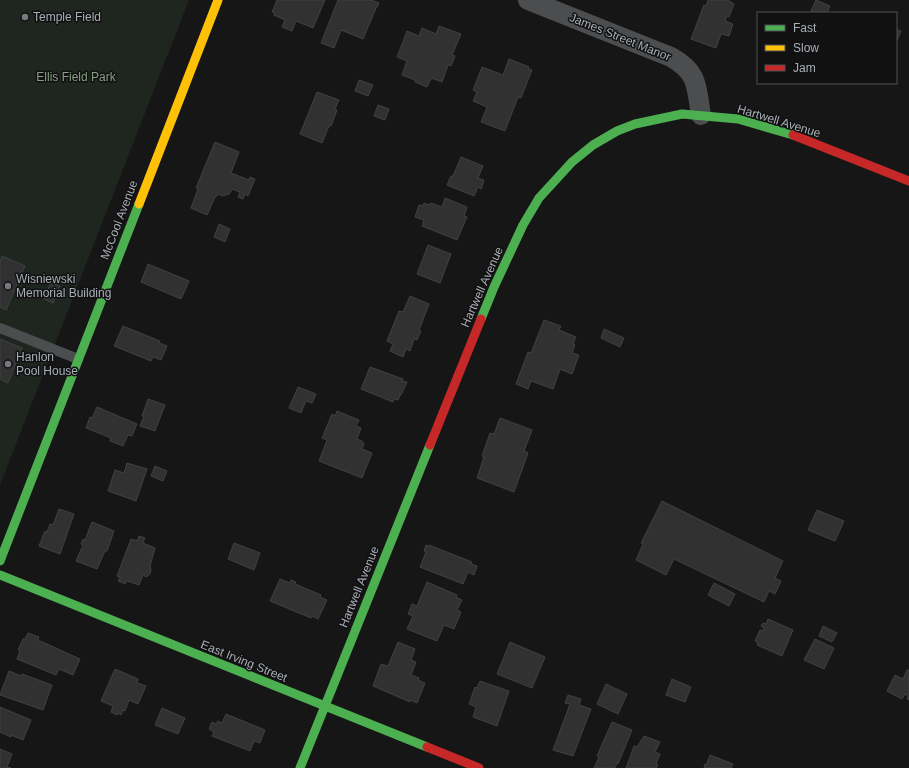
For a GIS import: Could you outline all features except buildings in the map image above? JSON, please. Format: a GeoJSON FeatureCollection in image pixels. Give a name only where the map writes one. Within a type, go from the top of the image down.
{"type":"FeatureCollection","features":[{"type":"Feature","properties":{"kind":"street","name":"McCool Avenue"},"geometry":{"type":"LineString","coordinates":[[0,561],[218,0]]}},
{"type":"Feature","properties":{"kind":"street","name":"James Street Manor"},"geometry":{"type":"LineString","coordinates":[[528,0],[671,57],[684,64],[692,73],[696,83],[701,115]]}},
{"type":"Feature","properties":{"kind":"street","name":"Hartwell Avenue"},"geometry":{"type":"LineString","coordinates":[[300,768],[494,287],[524,225],[539,198],[572,162],[593,145],[617,131],[634,124],[682,114],[701,115],[738,119],[802,138],[909,181]]}},
{"type":"Feature","properties":{"kind":"street","name":"East Irving Street"},"geometry":{"type":"LineString","coordinates":[[0,575],[479,768]]}},
{"type":"Feature","properties":{"kind":"lane"},"geometry":{"type":"LineString","coordinates":[[0,328],[78,359]]}},
{"type":"Feature","properties":{"kind":"green space","name":"Ellis Field Park"},"geometry":{"type":"Polygon","coordinates":[[[0,0],[189,0],[0,485],[0,0]]]}},
{"type":"Feature","properties":{"kind":"traffic: fast"},"geometry":{"type":"LineString","coordinates":[[481,319],[523,225],[539,198],[572,162],[593,145],[617,131],[635,124],[682,114],[738,119],[793,135]]}},
{"type":"Feature","properties":{"kind":"traffic: fast"},"geometry":{"type":"LineString","coordinates":[[0,561],[139,204]]}},
{"type":"Feature","properties":{"kind":"traffic: fast"},"geometry":{"type":"LineString","coordinates":[[300,768],[430,445]]}},
{"type":"Feature","properties":{"kind":"traffic: fast"},"geometry":{"type":"LineString","coordinates":[[0,575],[427,747]]}},
{"type":"Feature","properties":{"kind":"traffic: slow"},"geometry":{"type":"LineString","coordinates":[[139,204],[218,0]]}},
{"type":"Feature","properties":{"kind":"traffic: jam"},"geometry":{"type":"LineString","coordinates":[[793,135],[909,181]]}},
{"type":"Feature","properties":{"kind":"traffic: jam"},"geometry":{"type":"LineString","coordinates":[[430,445],[481,319]]}},
{"type":"Feature","properties":{"kind":"traffic: jam"},"geometry":{"type":"LineString","coordinates":[[427,747],[479,768]]}},
{"type":"Feature","properties":{"kind":"place","name":"Temple Field"},"geometry":{"type":"Point","coordinates":[25,17]}},
{"type":"Feature","properties":{"kind":"place","name":"Wisniewski Memorial Building"},"geometry":{"type":"Point","coordinates":[8,286]}},
{"type":"Feature","properties":{"kind":"place","name":"Hanlon Pool House"},"geometry":{"type":"Point","coordinates":[8,364]}}]}
